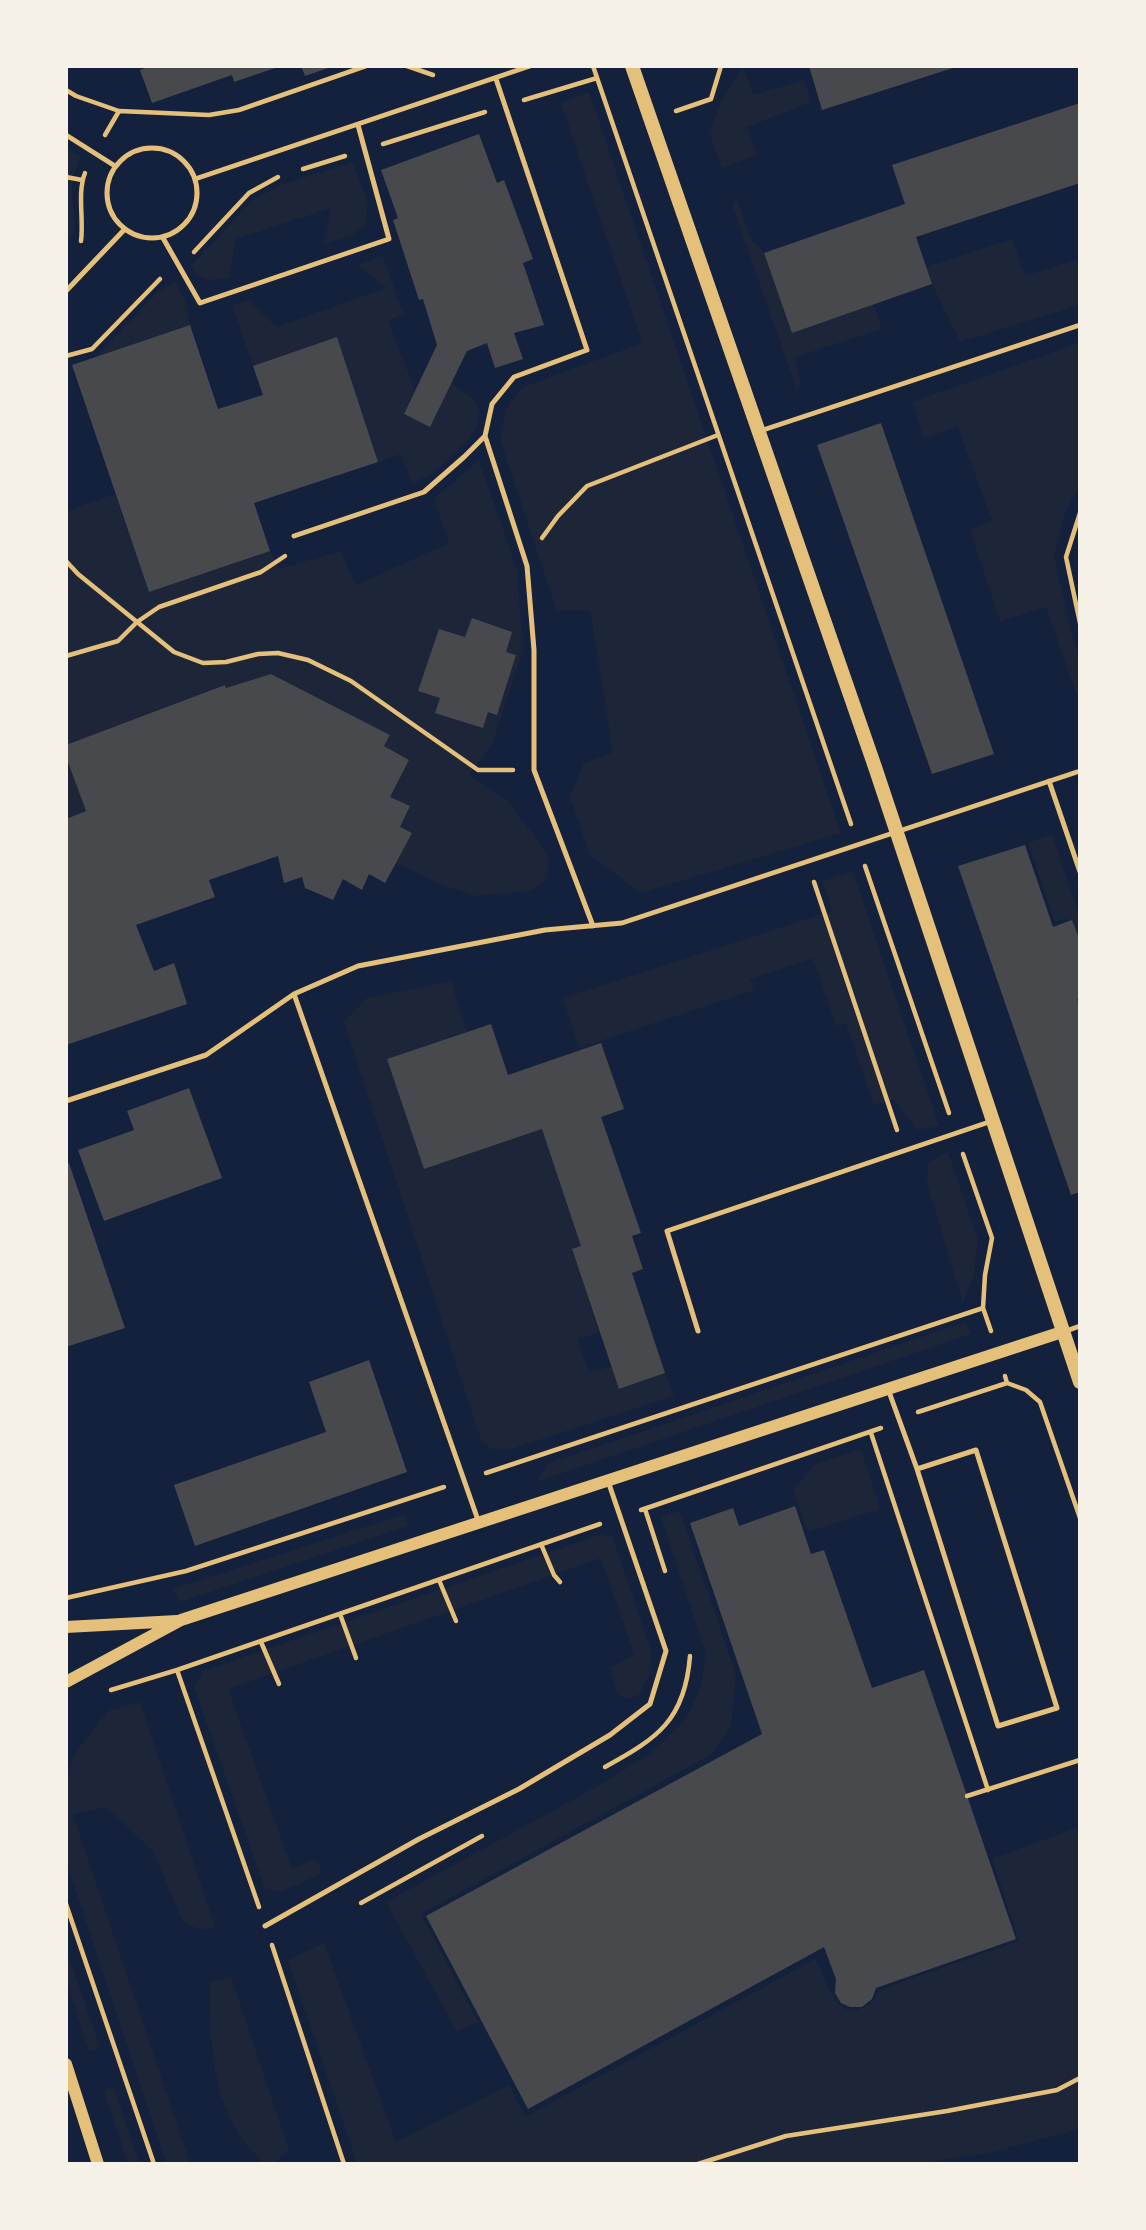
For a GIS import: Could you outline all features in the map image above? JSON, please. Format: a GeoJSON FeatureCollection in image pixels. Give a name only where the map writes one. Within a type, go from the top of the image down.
{"type":"FeatureCollection","features":[{"type":"Feature","properties":{"kind":"main road"},"geometry":{"type":"LineString","coordinates":[[632,66],[897,832],[1080,1382]]}},
{"type":"Feature","properties":{"kind":"street"},"geometry":{"type":"LineString","coordinates":[[66,1682],[181,1620],[1062,1332]]}},
{"type":"Feature","properties":{"kind":"street"},"geometry":{"type":"LineString","coordinates":[[66,1627],[181,1620]]}},
{"type":"Feature","properties":{"kind":"street"},"geometry":{"type":"LineString","coordinates":[[66,2064],[98,2164]]}},
{"type":"Feature","properties":{"kind":"lane"},"geometry":{"type":"LineString","coordinates":[[195,179],[530,66]]}},
{"type":"Feature","properties":{"kind":"lane"},"geometry":{"type":"LineString","coordinates":[[496,79],[587,351],[514,377],[492,404],[485,436],[527,566],[534,650],[534,770],[593,926]]}},
{"type":"Feature","properties":{"kind":"lane"},"geometry":{"type":"LineString","coordinates":[[163,238],[200,303],[389,239],[358,125]]}},
{"type":"Feature","properties":{"kind":"lane"},"geometry":{"type":"LineString","coordinates":[[66,135],[115,166]]}},
{"type":"Feature","properties":{"kind":"lane"},"geometry":{"type":"LineString","coordinates":[[159,148],[181,158],[195,179],[197,203],[184,226],[163,238],[142,238],[124,230],[113,216],[106,200],[107,182],[115,166],[134,151],[159,148]]}},
{"type":"Feature","properties":{"kind":"lane"},"geometry":{"type":"LineString","coordinates":[[66,291],[124,230]]}},
{"type":"Feature","properties":{"kind":"lane"},"geometry":{"type":"LineString","coordinates":[[760,432],[1080,325]]}},
{"type":"Feature","properties":{"kind":"lane"},"geometry":{"type":"LineString","coordinates":[[294,536],[424,492],[485,436]]}},
{"type":"Feature","properties":{"kind":"lane"},"geometry":{"type":"LineString","coordinates":[[66,1101],[206,1055],[294,994],[358,966],[545,930],[622,923],[1080,771]]}},
{"type":"Feature","properties":{"kind":"lane"},"geometry":{"type":"LineString","coordinates":[[1049,781],[1080,872]]}},
{"type":"Feature","properties":{"kind":"lane"},"geometry":{"type":"LineString","coordinates":[[294,994],[479,1523]]}},
{"type":"Feature","properties":{"kind":"lane"},"geometry":{"type":"LineString","coordinates":[[698,1331],[667,1231],[992,1121]]}},
{"type":"Feature","properties":{"kind":"lane"},"geometry":{"type":"LineString","coordinates":[[1062,1332],[1080,1326]]}},
{"type":"Feature","properties":{"kind":"lane"},"geometry":{"type":"LineString","coordinates":[[888,1389],[917,1469],[999,1727],[1057,1708],[976,1450],[917,1469]]}},
{"type":"Feature","properties":{"kind":"lane"},"geometry":{"type":"LineString","coordinates":[[265,1926],[419,1839],[519,1788],[610,1735],[650,1704],[666,1651],[608,1481]]}},
{"type":"Feature","properties":{"kind":"path"},"geometry":{"type":"LineString","coordinates":[[66,90],[119,111],[209,115],[239,110],[366,66]]}},
{"type":"Feature","properties":{"kind":"path"},"geometry":{"type":"LineString","coordinates":[[407,66],[432,75],[444,71]]}},
{"type":"Feature","properties":{"kind":"path"},"geometry":{"type":"LineString","coordinates":[[593,66],[992,1238],[983,1308],[1007,1383]]}},
{"type":"Feature","properties":{"kind":"path"},"geometry":{"type":"LineString","coordinates":[[711,99],[721,66]]}},
{"type":"Feature","properties":{"kind":"path"},"geometry":{"type":"LineString","coordinates":[[302,169],[597,78]]}},
{"type":"Feature","properties":{"kind":"path"},"geometry":{"type":"LineString","coordinates":[[76,250],[81,241],[84,219],[81,205],[82,180],[89,163]]}},
{"type":"Feature","properties":{"kind":"path"},"geometry":{"type":"LineString","coordinates":[[66,356],[92,349],[155,284],[188,258],[249,194],[290,173]]}},
{"type":"Feature","properties":{"kind":"path"},"geometry":{"type":"LineString","coordinates":[[66,177],[82,180]]}},
{"type":"Feature","properties":{"kind":"path"},"geometry":{"type":"LineString","coordinates":[[527,566],[535,547],[558,516],[587,486],[718,435]]}},
{"type":"Feature","properties":{"kind":"path"},"geometry":{"type":"LineString","coordinates":[[1080,513],[1066,557],[1080,623]]}},
{"type":"Feature","properties":{"kind":"path"},"geometry":{"type":"LineString","coordinates":[[66,656],[118,640],[137,622],[159,607],[261,572],[286,555],[294,536]]}},
{"type":"Feature","properties":{"kind":"path"},"geometry":{"type":"LineString","coordinates":[[66,561],[78,574],[174,652],[203,663],[226,662],[268,654],[308,660],[351,681],[478,771],[534,770]]}},
{"type":"Feature","properties":{"kind":"path"},"geometry":{"type":"LineString","coordinates":[[808,862],[904,1150]]}},
{"type":"Feature","properties":{"kind":"path"},"geometry":{"type":"LineString","coordinates":[[66,1598],[186,1570],[983,1308]]}},
{"type":"Feature","properties":{"kind":"path"},"geometry":{"type":"LineString","coordinates":[[99,1693],[177,1671],[871,1433],[898,1419],[1007,1383],[1026,1390],[1040,1402],[1080,1518]]}},
{"type":"Feature","properties":{"kind":"path"},"geometry":{"type":"LineString","coordinates":[[871,1433],[988,1790]]}},
{"type":"Feature","properties":{"kind":"path"},"geometry":{"type":"LineString","coordinates":[[541,1544],[554,1575],[560,1582]]}},
{"type":"Feature","properties":{"kind":"path"},"geometry":{"type":"LineString","coordinates":[[439,1580],[456,1621]]}},
{"type":"Feature","properties":{"kind":"path"},"geometry":{"type":"LineString","coordinates":[[340,1614],[356,1658]]}},
{"type":"Feature","properties":{"kind":"path"},"geometry":{"type":"LineString","coordinates":[[261,1642],[279,1684]]}},
{"type":"Feature","properties":{"kind":"path"},"geometry":{"type":"LineString","coordinates":[[967,1796],[1080,1760]]}},
{"type":"Feature","properties":{"kind":"path"},"geometry":{"type":"LineString","coordinates":[[66,1904],[154,2164]]}},
{"type":"Feature","properties":{"kind":"path"},"geometry":{"type":"LineString","coordinates":[[698,2164],[786,2136],[947,2111],[1057,2090],[1080,2078]]}},
{"type":"Feature","properties":{"kind":"shaded area"},"geometry":{"type":"Polygon","coordinates":[[[743,67],[753,95],[804,80],[811,102],[747,127],[757,155],[722,168],[709,132],[723,98],[743,67]]]}},
{"type":"Feature","properties":{"kind":"shaded area"},"geometry":{"type":"Polygon","coordinates":[[[589,92],[841,833],[641,893],[590,855],[570,797],[584,763],[613,753],[590,610],[557,611],[500,439],[506,409],[521,388],[642,343],[561,103],[589,92]]]}},
{"type":"Feature","properties":{"kind":"shaded area"},"geometry":{"type":"Polygon","coordinates":[[[67,148],[80,156],[72,187],[73,229],[67,245],[67,148]]]}},
{"type":"Feature","properties":{"kind":"shaded area"},"geometry":{"type":"Polygon","coordinates":[[[353,162],[368,204],[365,225],[351,236],[324,244],[331,208],[236,239],[229,278],[202,278],[191,266],[254,199],[281,185],[353,162]]]}},
{"type":"Feature","properties":{"kind":"shaded area"},"geometry":{"type":"Polygon","coordinates":[[[737,201],[752,241],[764,253],[792,332],[873,304],[882,329],[795,357],[801,385],[796,388],[732,204],[737,201]]]}},
{"type":"Feature","properties":{"kind":"shaded area"},"geometry":{"type":"Polygon","coordinates":[[[1012,239],[1025,276],[1079,259],[1079,305],[960,342],[926,267],[1012,239]]]}},
{"type":"Feature","properties":{"kind":"shaded area"},"geometry":{"type":"Polygon","coordinates":[[[383,256],[403,314],[388,321],[415,390],[404,414],[430,427],[451,383],[471,397],[480,410],[475,430],[463,446],[437,469],[412,484],[401,454],[378,462],[337,338],[253,366],[232,305],[248,300],[277,327],[386,288],[358,265],[383,256]]]}},
{"type":"Feature","properties":{"kind":"shaded area"},"geometry":{"type":"Polygon","coordinates":[[[175,281],[185,300],[190,325],[96,357],[159,291],[175,281]]]}},
{"type":"Feature","properties":{"kind":"shaded area"},"geometry":{"type":"Polygon","coordinates":[[[1079,343],[1079,488],[1065,512],[1054,556],[1079,657],[1079,702],[1046,607],[1000,621],[970,530],[992,521],[958,427],[924,438],[912,402],[1079,343]]]}},
{"type":"Feature","properties":{"kind":"shaded area"},"geometry":{"type":"Polygon","coordinates":[[[479,460],[517,570],[523,651],[492,744],[469,775],[507,801],[538,840],[549,860],[546,879],[531,891],[476,896],[437,883],[396,863],[400,827],[410,806],[390,797],[409,760],[384,746],[390,735],[271,674],[226,688],[225,685],[67,745],[67,511],[115,494],[149,592],[270,551],[279,569],[341,551],[356,585],[449,543],[434,499],[479,460]]]}},
{"type":"Feature","properties":{"kind":"shaded area"},"geometry":{"type":"Polygon","coordinates":[[[66,757],[86,811],[66,819],[66,757]]]}},
{"type":"Feature","properties":{"kind":"shaded area"},"geometry":{"type":"Polygon","coordinates":[[[1052,834],[1079,915],[1079,960],[1066,918],[1055,922],[1028,843],[1052,834]]]}},
{"type":"Feature","properties":{"kind":"shaded area"},"geometry":{"type":"Polygon","coordinates":[[[853,871],[939,1126],[917,1130],[894,1099],[874,1105],[846,1023],[836,1026],[813,958],[750,979],[754,990],[579,1048],[563,998],[832,911],[823,881],[853,871]]]}},
{"type":"Feature","properties":{"kind":"shaded area"},"geometry":{"type":"Polygon","coordinates":[[[451,981],[467,1032],[387,1059],[424,1169],[542,1129],[581,1246],[572,1250],[599,1332],[578,1340],[589,1373],[612,1366],[620,1389],[665,1373],[674,1396],[508,1450],[491,1449],[481,1440],[344,1022],[367,998],[451,981]]]}},
{"type":"Feature","properties":{"kind":"shaded area"},"geometry":{"type":"Polygon","coordinates":[[[948,1152],[978,1240],[974,1274],[963,1303],[927,1183],[928,1163],[948,1152]]]}},
{"type":"Feature","properties":{"kind":"shaded area"},"geometry":{"type":"Polygon","coordinates":[[[966,1322],[971,1334],[536,1482],[549,1463],[966,1322]]]}},
{"type":"Feature","properties":{"kind":"shaded area"},"geometry":{"type":"Polygon","coordinates":[[[861,1449],[880,1509],[808,1532],[793,1489],[816,1464],[861,1449]]]}},
{"type":"Feature","properties":{"kind":"shaded area"},"geometry":{"type":"Polygon","coordinates":[[[680,1511],[736,1675],[731,1727],[712,1754],[421,1914],[478,2022],[457,2032],[386,1902],[596,1787],[650,1754],[686,1719],[700,1689],[706,1654],[661,1517],[680,1511]]]}},
{"type":"Feature","properties":{"kind":"shaded area"},"geometry":{"type":"Polygon","coordinates":[[[405,1514],[408,1526],[180,1602],[173,1589],[405,1514]]]}},
{"type":"Feature","properties":{"kind":"shaded area"},"geometry":{"type":"Polygon","coordinates":[[[602,1534],[613,1538],[652,1654],[649,1676],[639,1695],[626,1699],[617,1692],[610,1668],[634,1655],[601,1558],[228,1689],[292,1869],[313,1859],[320,1864],[320,1874],[281,1892],[265,1889],[194,1687],[203,1671],[602,1534]]]}},
{"type":"Feature","properties":{"kind":"shaded area"},"geometry":{"type":"Polygon","coordinates":[[[140,1702],[215,1927],[201,1930],[183,1922],[153,1851],[106,1807],[73,1815],[190,2163],[166,2163],[67,1864],[67,1779],[74,1754],[108,1711],[140,1702]]]}},
{"type":"Feature","properties":{"kind":"shaded area"},"geometry":{"type":"Polygon","coordinates":[[[1079,1827],[1079,2129],[989,2153],[916,2164],[357,2163],[288,1960],[324,1943],[396,2142],[509,2085],[525,2117],[815,1959],[839,2004],[857,2010],[868,2005],[879,1990],[1019,1941],[992,1859],[1079,1827]]]}},
{"type":"Feature","properties":{"kind":"shaded area"},"geometry":{"type":"Polygon","coordinates":[[[66,1949],[100,2047],[89,2052],[67,1982],[66,1949]]]}},
{"type":"Feature","properties":{"kind":"shaded area"},"geometry":{"type":"Polygon","coordinates":[[[231,1977],[289,2150],[275,2163],[263,2163],[240,2137],[229,2116],[217,2079],[211,2040],[210,1982],[231,1977]]]}},
{"type":"Feature","properties":{"kind":"shaded area"},"geometry":{"type":"Polygon","coordinates":[[[114,2088],[139,2163],[128,2163],[104,2091],[114,2088]]]}},
{"type":"Feature","properties":{"kind":"building"},"geometry":{"type":"Polygon","coordinates":[[[150,66],[278,67],[234,82],[232,75],[152,103],[140,70],[150,66]]]}},
{"type":"Feature","properties":{"kind":"building"},"geometry":{"type":"Polygon","coordinates":[[[301,66],[331,66],[331,67],[305,76],[301,66]]]}},
{"type":"Feature","properties":{"kind":"building"},"geometry":{"type":"Polygon","coordinates":[[[809,66],[955,66],[956,67],[822,110],[809,66]]]}},
{"type":"Feature","properties":{"kind":"building"},"geometry":{"type":"Polygon","coordinates":[[[1080,103],[1080,183],[916,237],[932,284],[792,333],[764,253],[905,204],[892,165],[1080,103]]]}},
{"type":"Feature","properties":{"kind":"building"},"geometry":{"type":"Polygon","coordinates":[[[479,134],[497,183],[504,180],[533,259],[523,263],[544,325],[514,333],[523,359],[495,368],[487,343],[467,351],[430,427],[404,414],[437,345],[393,220],[398,218],[381,170],[479,134]]]}},
{"type":"Feature","properties":{"kind":"building"},"geometry":{"type":"Polygon","coordinates":[[[190,325],[218,409],[263,395],[253,366],[337,337],[378,462],[254,503],[270,551],[149,592],[72,365],[190,325]]]}},
{"type":"Feature","properties":{"kind":"building"},"geometry":{"type":"Polygon","coordinates":[[[881,423],[994,754],[932,774],[817,445],[881,423]]]}},
{"type":"Feature","properties":{"kind":"building"},"geometry":{"type":"Polygon","coordinates":[[[472,618],[512,632],[506,652],[516,655],[497,715],[488,712],[483,728],[435,713],[440,698],[418,691],[439,629],[465,637],[472,618]]]}},
{"type":"Feature","properties":{"kind":"building"},"geometry":{"type":"Polygon","coordinates":[[[271,674],[390,735],[384,746],[409,760],[390,797],[410,806],[400,827],[412,833],[385,883],[369,874],[362,890],[343,879],[333,900],[305,888],[302,877],[284,883],[278,856],[209,880],[215,897],[136,925],[154,971],[174,963],[187,1004],[66,1045],[66,819],[86,811],[66,757],[66,745],[225,685],[226,688],[271,674]]]}},
{"type":"Feature","properties":{"kind":"building"},"geometry":{"type":"Polygon","coordinates":[[[1025,845],[1053,927],[1072,920],[1080,941],[1080,998],[1077,999],[1080,1008],[1080,1192],[1071,1195],[958,866],[1025,845]]]}},
{"type":"Feature","properties":{"kind":"building"},"geometry":{"type":"Polygon","coordinates":[[[491,1024],[508,1075],[601,1043],[624,1109],[601,1117],[641,1233],[632,1236],[643,1269],[632,1273],[665,1373],[619,1389],[572,1249],[581,1246],[542,1129],[424,1169],[387,1059],[491,1024]]]}},
{"type":"Feature","properties":{"kind":"building"},"geometry":{"type":"Polygon","coordinates":[[[189,1088],[222,1178],[104,1221],[78,1150],[134,1130],[127,1111],[189,1088]]]}},
{"type":"Feature","properties":{"kind":"building"},"geometry":{"type":"Polygon","coordinates":[[[69,1163],[125,1328],[66,1347],[66,1164],[69,1163]]]}},
{"type":"Feature","properties":{"kind":"building"},"geometry":{"type":"Polygon","coordinates":[[[369,1360],[407,1472],[195,1546],[174,1485],[326,1432],[309,1382],[369,1360]]]}},
{"type":"Feature","properties":{"kind":"building"},"geometry":{"type":"Polygon","coordinates":[[[795,1506],[811,1554],[824,1550],[872,1688],[924,1670],[1016,1939],[876,1988],[872,1999],[862,2007],[850,2007],[841,2003],[835,1993],[836,1979],[824,1947],[528,2109],[426,1916],[762,1734],[690,1523],[733,1508],[739,1526],[795,1506]]]}}]}
